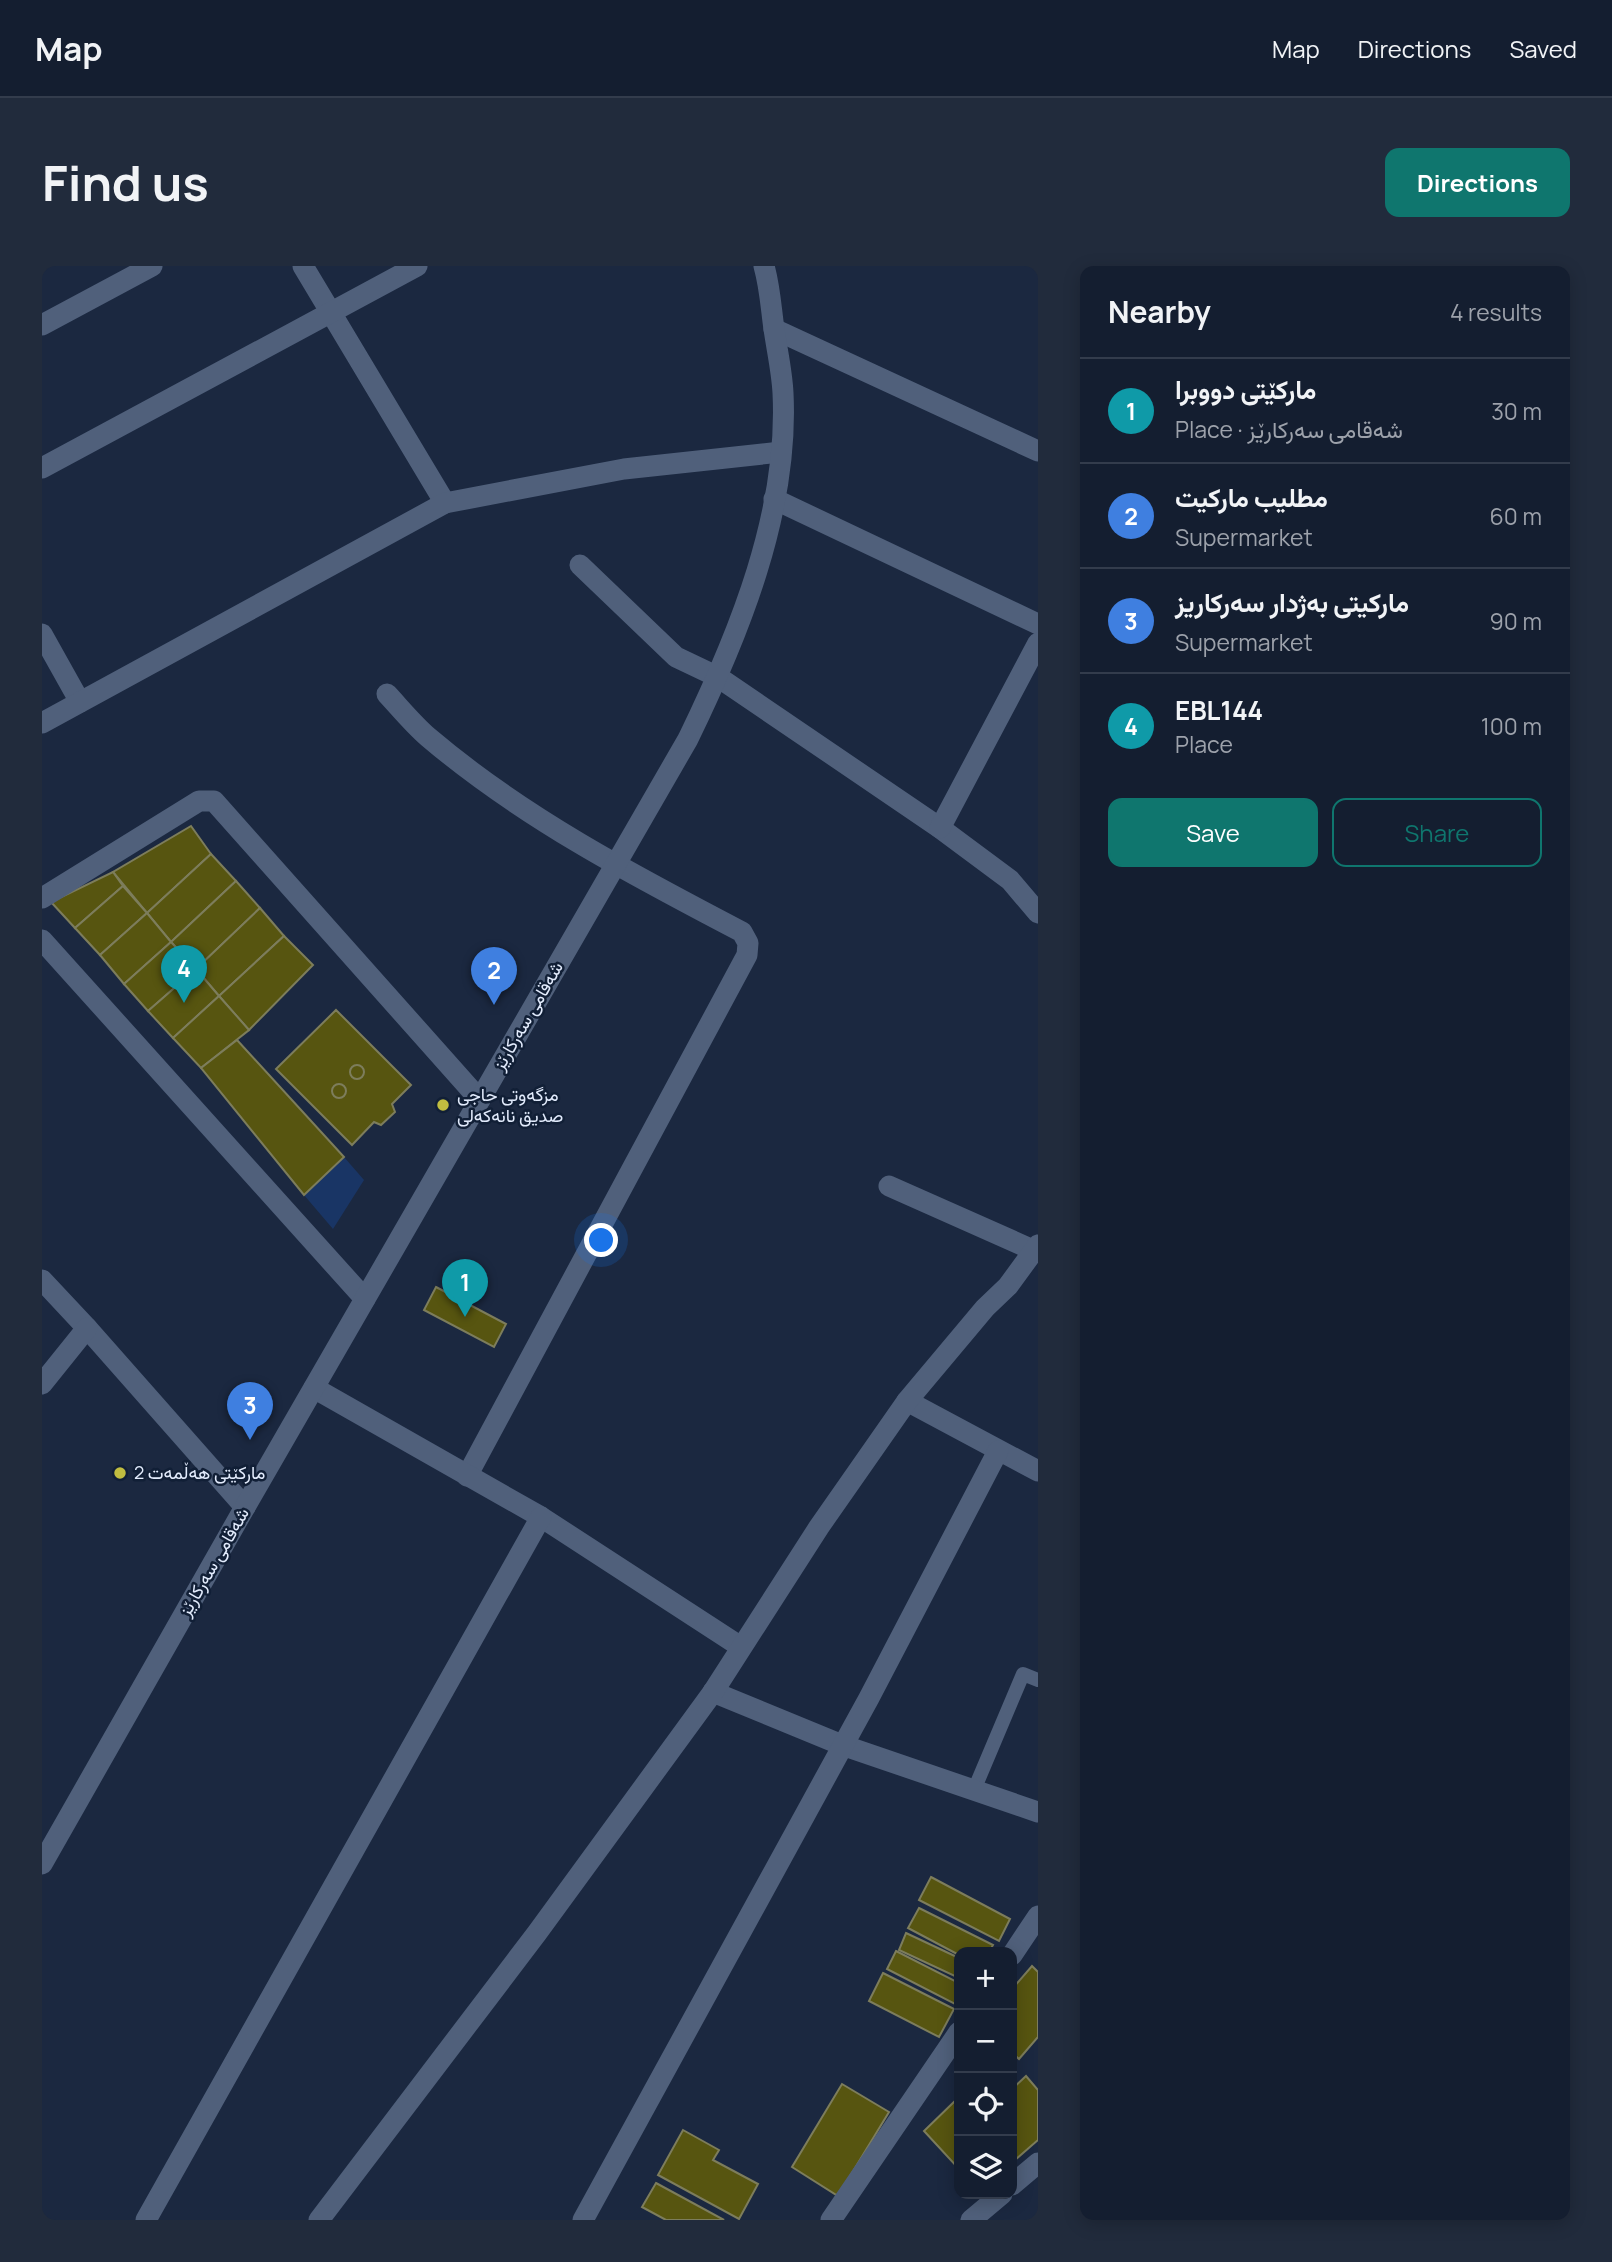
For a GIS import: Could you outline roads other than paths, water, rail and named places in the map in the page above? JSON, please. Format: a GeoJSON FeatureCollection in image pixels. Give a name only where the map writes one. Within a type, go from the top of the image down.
{"type":"FeatureCollection","features":[{"type":"Feature","properties":{"kind":"street"},"geometry":{"type":"LineString","coordinates":[[42,325],[152,266]]}},
{"type":"Feature","properties":{"kind":"street"},"geometry":{"type":"LineString","coordinates":[[303,266],[444,503]]}},
{"type":"Feature","properties":{"kind":"street"},"geometry":{"type":"LineString","coordinates":[[42,468],[417,266]]}},
{"type":"Feature","properties":{"kind":"street","name":"شەقامی سەرکارێز"},"geometry":{"type":"LineString","coordinates":[[42,1864],[688,739],[718,677],[756,571],[774,499],[781,452],[783,392],[764,266]]}},
{"type":"Feature","properties":{"kind":"street"},"geometry":{"type":"LineString","coordinates":[[774,329],[1038,451]]}},
{"type":"Feature","properties":{"kind":"street"},"geometry":{"type":"LineString","coordinates":[[42,723],[444,503],[624,469],[781,452]]}},
{"type":"Feature","properties":{"kind":"street"},"geometry":{"type":"LineString","coordinates":[[774,499],[1038,624]]}},
{"type":"Feature","properties":{"kind":"street"},"geometry":{"type":"LineString","coordinates":[[580,565],[676,657],[718,677],[940,828],[1010,880],[1038,913]]}},
{"type":"Feature","properties":{"kind":"street"},"geometry":{"type":"LineString","coordinates":[[42,634],[80,702]]}},
{"type":"Feature","properties":{"kind":"street"},"geometry":{"type":"LineString","coordinates":[[940,828],[1038,643]]}},
{"type":"Feature","properties":{"kind":"street"},"geometry":{"type":"LineString","coordinates":[[387,694],[426,735],[482,779],[615,865],[742,932],[748,943],[747,955],[467,1476]]}},
{"type":"Feature","properties":{"kind":"street"},"geometry":{"type":"LineString","coordinates":[[42,898],[199,801],[214,801],[480,1100]]}},
{"type":"Feature","properties":{"kind":"street"},"geometry":{"type":"LineString","coordinates":[[42,940],[365,1299]]}},
{"type":"Feature","properties":{"kind":"street"},"geometry":{"type":"LineString","coordinates":[[319,2220],[537,1933],[713,1692],[819,1527],[907,1401],[985,1308],[1008,1286],[1036,1248],[889,1185]]}},
{"type":"Feature","properties":{"kind":"street"},"geometry":{"type":"LineString","coordinates":[[42,1280],[245,1507]]}},
{"type":"Feature","properties":{"kind":"street"},"geometry":{"type":"LineString","coordinates":[[42,1384],[87,1328]]}},
{"type":"Feature","properties":{"kind":"street"},"geometry":{"type":"LineString","coordinates":[[314,1388],[541,1517],[741,1647]]}},
{"type":"Feature","properties":{"kind":"street"},"geometry":{"type":"LineString","coordinates":[[907,1401],[1038,1471]]}},
{"type":"Feature","properties":{"kind":"street"},"geometry":{"type":"LineString","coordinates":[[583,2220],[869,1698],[998,1451]]}},
{"type":"Feature","properties":{"kind":"street"},"geometry":{"type":"LineString","coordinates":[[146,2220],[541,1517]]}},
{"type":"Feature","properties":{"kind":"street"},"geometry":{"type":"LineString","coordinates":[[713,1692],[842,1745],[1038,1812]]}},
{"type":"Feature","properties":{"kind":"street"},"geometry":{"type":"LineString","coordinates":[[1017,1948],[1038,1916]]}},
{"type":"Feature","properties":{"kind":"street"},"geometry":{"type":"LineString","coordinates":[[831,2220],[954,2039]]}},
{"type":"Feature","properties":{"kind":"street"},"geometry":{"type":"LineString","coordinates":[[1017,2181],[1038,2163]]}},
{"type":"Feature","properties":{"kind":"street"},"geometry":{"type":"LineString","coordinates":[[971,2220],[996,2199]]}},
{"type":"Feature","properties":{"kind":"lane"},"geometry":{"type":"LineString","coordinates":[[974,1790],[1023,1674],[1038,1680]]}},
{"type":"Feature","properties":{"kind":"place","name":"EBL144"},"geometry":{"type":"Point","coordinates":[184,1003]}},
{"type":"Feature","properties":{"kind":"place","name":"مطلیب مارکیت"},"geometry":{"type":"Point","coordinates":[494,1005]}},
{"type":"Feature","properties":{"kind":"place","name":"مزگەوتی حاجی صدیق نانەکەلی"},"geometry":{"type":"Point","coordinates":[443,1105]}},
{"type":"Feature","properties":{"kind":"place","name":"ماركێتى دووبرا"},"geometry":{"type":"Point","coordinates":[465,1317]}},
{"type":"Feature","properties":{"kind":"place","name":"مارکیتی بەژدار سەرکاریز"},"geometry":{"type":"Point","coordinates":[250,1440]}},
{"type":"Feature","properties":{"kind":"place","name":"مارکێتی هەڵمەت 2"},"geometry":{"type":"Point","coordinates":[120,1473]}}]}
